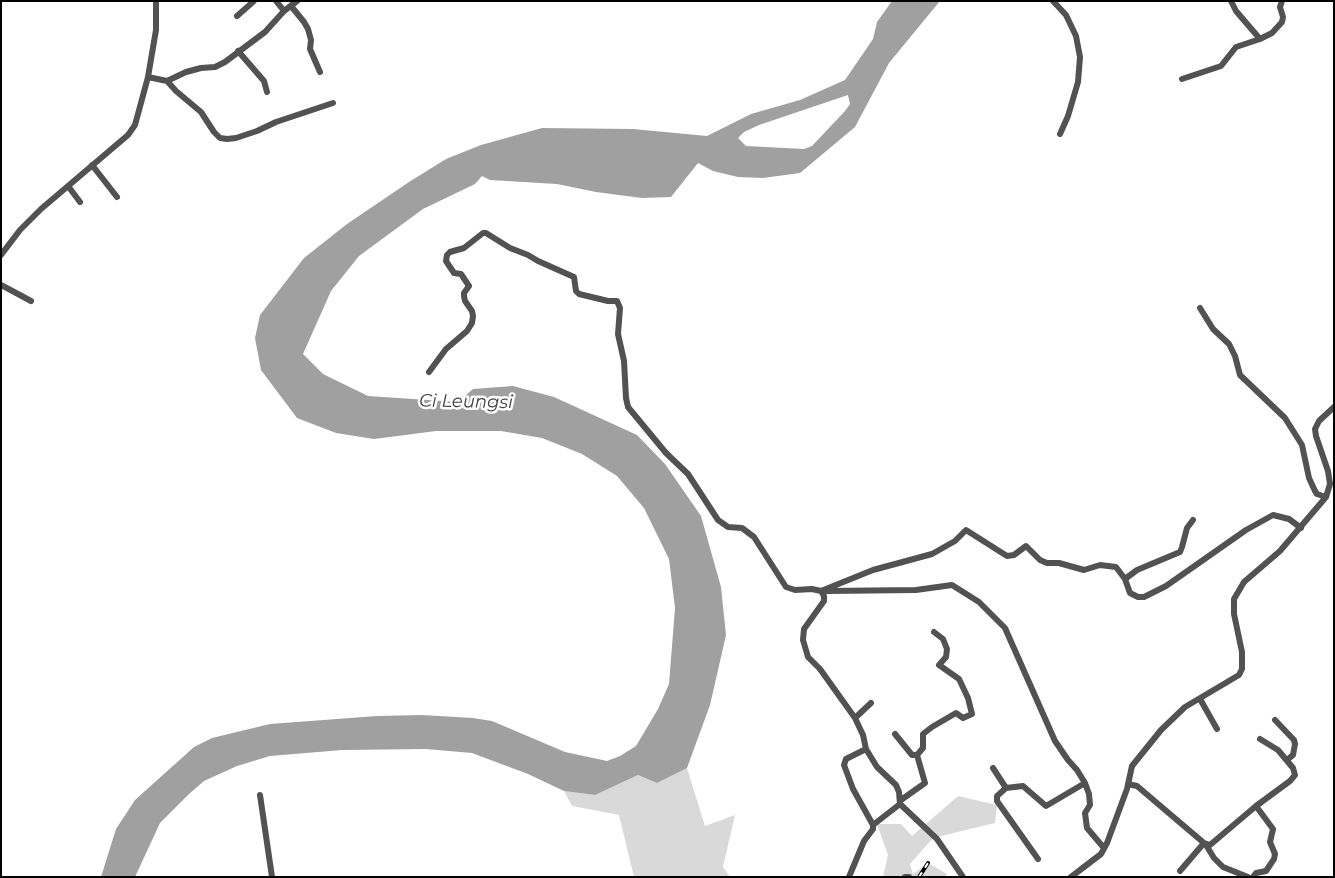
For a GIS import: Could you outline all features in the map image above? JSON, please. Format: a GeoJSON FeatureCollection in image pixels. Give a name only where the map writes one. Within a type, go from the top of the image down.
{"type":"FeatureCollection","features":[{"type":"Feature","properties":{"kind":"street"},"geometry":{"type":"LineString","coordinates":[[1,256],[20,230],[41,209],[128,135],[135,125],[148,77],[156,30],[156,1]]}},
{"type":"Feature","properties":{"kind":"street"},"geometry":{"type":"LineString","coordinates":[[237,16],[254,1]]}},
{"type":"Feature","properties":{"kind":"street"},"geometry":{"type":"LineString","coordinates":[[276,1],[284,11]]}},
{"type":"Feature","properties":{"kind":"street"},"geometry":{"type":"LineString","coordinates":[[148,77],[167,81],[200,68],[215,67],[225,62],[265,32],[284,11],[297,1]]}},
{"type":"Feature","properties":{"kind":"street"},"geometry":{"type":"LineString","coordinates":[[1053,1],[1066,15],[1076,36],[1080,57],[1078,82],[1068,116],[1060,134]]}},
{"type":"Feature","properties":{"kind":"street"},"geometry":{"type":"LineString","coordinates":[[1231,1],[1236,11],[1260,39]]}},
{"type":"Feature","properties":{"kind":"street"},"geometry":{"type":"LineString","coordinates":[[1182,79],[1224,64],[1226,58],[1236,47],[1272,33],[1282,22],[1283,17],[1280,7],[1282,1]]}},
{"type":"Feature","properties":{"kind":"street"},"geometry":{"type":"LineString","coordinates":[[291,6],[308,29],[311,40],[310,50],[320,72]]}},
{"type":"Feature","properties":{"kind":"street"},"geometry":{"type":"LineString","coordinates":[[238,51],[264,81],[267,92]]}},
{"type":"Feature","properties":{"kind":"street"},"geometry":{"type":"LineString","coordinates":[[167,81],[201,112],[220,138],[227,139],[243,136],[276,122],[333,103]]}},
{"type":"Feature","properties":{"kind":"street"},"geometry":{"type":"LineString","coordinates":[[92,165],[117,197]]}},
{"type":"Feature","properties":{"kind":"street"},"geometry":{"type":"LineString","coordinates":[[68,186],[80,202]]}},
{"type":"Feature","properties":{"kind":"street"},"geometry":{"type":"LineString","coordinates":[[429,372],[441,355],[472,323],[472,311],[464,296],[464,292],[469,286],[461,274],[454,273],[446,261],[446,255],[464,248],[483,234],[486,233],[510,248],[568,273],[574,277],[576,290],[579,294],[617,302],[619,304],[618,334],[624,361],[628,407],[666,453],[688,474],[718,520],[728,527],[742,528],[754,537],[786,586],[795,590],[812,589],[821,591],[916,590],[952,584],[979,602],[1005,628],[1055,741],[1068,760],[1078,770],[1085,783],[1090,805],[1086,813],[1087,828],[1104,848]]}},
{"type":"Feature","properties":{"kind":"street"},"geometry":{"type":"LineString","coordinates":[[1,285],[31,300]]}},
{"type":"Feature","properties":{"kind":"street"},"geometry":{"type":"LineString","coordinates":[[1200,308],[1213,328],[1229,344],[1235,356],[1240,375],[1271,403],[1287,422],[1302,445],[1309,478],[1315,491],[1317,494],[1326,497]]}},
{"type":"Feature","properties":{"kind":"street"},"geometry":{"type":"LineString","coordinates":[[1071,877],[1094,860],[1104,848],[1119,812],[1132,766],[1161,730],[1177,713],[1239,675],[1242,669],[1242,652],[1234,614],[1234,599],[1244,582],[1280,551],[1326,497],[1330,484],[1328,471],[1315,429],[1317,424],[1334,407]]}},
{"type":"Feature","properties":{"kind":"street"},"geometry":{"type":"LineString","coordinates":[[821,591],[873,570],[932,554],[955,541],[966,530],[1007,556],[1014,555],[1028,546],[1040,560],[1047,563],[1055,562],[1084,570],[1100,565],[1116,568],[1125,579],[1130,593],[1138,597],[1146,597],[1166,586],[1246,530],[1273,515],[1289,519],[1301,528]]}},
{"type":"Feature","properties":{"kind":"street"},"geometry":{"type":"LineString","coordinates":[[1125,579],[1137,570],[1180,552],[1187,528],[1193,520]]}},
{"type":"Feature","properties":{"kind":"street"},"geometry":{"type":"LineString","coordinates":[[821,591],[824,601],[804,629],[803,640],[806,652],[855,718],[863,735],[866,750],[877,767],[896,785],[901,802],[937,839],[962,877]]}},
{"type":"Feature","properties":{"kind":"street"},"geometry":{"type":"LineString","coordinates":[[917,755],[923,748],[922,736],[925,732],[956,712],[963,718],[972,714],[968,698],[959,679],[939,665],[946,657],[946,649],[943,638],[934,632]]}},
{"type":"Feature","properties":{"kind":"street"},"geometry":{"type":"LineString","coordinates":[[1200,699],[1217,729]]}},
{"type":"Feature","properties":{"kind":"street"},"geometry":{"type":"LineString","coordinates":[[855,718],[871,703]]}},
{"type":"Feature","properties":{"kind":"street"},"geometry":{"type":"LineString","coordinates":[[1275,720],[1283,727],[1295,744],[1293,755],[1287,760]]}},
{"type":"Feature","properties":{"kind":"street"},"geometry":{"type":"LineString","coordinates":[[895,734],[912,755],[917,755]]}},
{"type":"Feature","properties":{"kind":"street"},"geometry":{"type":"LineString","coordinates":[[1205,844],[1210,845],[1216,842],[1256,806],[1290,781],[1295,775],[1293,768],[1278,750],[1260,739]]}},
{"type":"Feature","properties":{"kind":"street"},"geometry":{"type":"LineString","coordinates":[[866,750],[850,756],[846,759],[844,765],[852,789],[873,825]]}},
{"type":"Feature","properties":{"kind":"street"},"geometry":{"type":"LineString","coordinates":[[849,877],[864,841],[873,829],[873,825],[925,784],[917,755]]}},
{"type":"Feature","properties":{"kind":"street"},"geometry":{"type":"LineString","coordinates":[[993,768],[1006,788]]}},
{"type":"Feature","properties":{"kind":"street"},"geometry":{"type":"LineString","coordinates":[[1038,859],[997,801],[997,796],[1006,788],[1023,786],[1028,788],[1044,805],[1048,806],[1085,783]]}},
{"type":"Feature","properties":{"kind":"street"},"geometry":{"type":"LineString","coordinates":[[1128,784],[1138,786],[1205,844],[1214,858],[1223,867],[1248,877]]}},
{"type":"Feature","properties":{"kind":"street"},"geometry":{"type":"LineString","coordinates":[[260,795],[272,877]]}},
{"type":"Feature","properties":{"kind":"street"},"geometry":{"type":"LineString","coordinates":[[1254,877],[1256,873],[1266,871],[1275,854],[1270,842],[1273,829],[1256,806]]}},
{"type":"Feature","properties":{"kind":"street"},"geometry":{"type":"LineString","coordinates":[[1180,871],[1205,844]]}},
{"type":"Feature","properties":{"kind":"shaded area"},"geometry":{"type":"Polygon","coordinates":[[[687,768],[705,826],[735,815],[723,867],[730,877],[634,877],[619,815],[572,806],[564,791],[595,795],[638,775],[657,783],[687,768]]]}},
{"type":"Feature","properties":{"kind":"shaded area"},"geometry":{"type":"Polygon","coordinates":[[[958,796],[997,805],[995,823],[933,838],[910,864],[913,874],[928,863],[947,874],[946,877],[883,877],[888,855],[877,824],[901,824],[912,836],[958,796]]]}},
{"type":"Feature","properties":{"kind":"water","name":"Ci Leungsi"},"geometry":{"type":"Polygon","coordinates":[[[892,1],[940,1],[889,63],[855,127],[800,173],[763,178],[738,177],[713,171],[698,163],[671,197],[642,198],[596,192],[557,184],[490,180],[482,176],[475,184],[423,209],[359,256],[331,291],[303,354],[323,374],[368,396],[458,402],[473,389],[513,386],[554,397],[637,435],[665,464],[701,516],[721,587],[726,635],[710,705],[687,768],[657,783],[638,775],[595,795],[564,791],[528,774],[472,753],[426,749],[342,750],[270,756],[237,766],[204,781],[189,794],[160,823],[135,877],[101,877],[116,829],[135,800],[194,747],[212,738],[270,724],[377,716],[422,715],[492,721],[565,752],[607,761],[620,756],[636,746],[658,709],[669,684],[675,608],[669,559],[644,508],[617,476],[582,454],[542,438],[501,431],[436,431],[374,439],[336,433],[297,418],[261,370],[255,338],[260,315],[304,258],[347,224],[446,159],[481,145],[542,128],[633,129],[707,136],[751,114],[800,100],[845,80],[873,39],[877,22],[892,1]],[[848,95],[759,125],[744,132],[738,138],[746,146],[804,149],[812,146],[850,104],[848,95]]]}},
{"type":"Feature","properties":{"kind":"railway"},"geometry":{"type":"LineString","coordinates":[[919,877],[928,863]]}}]}
